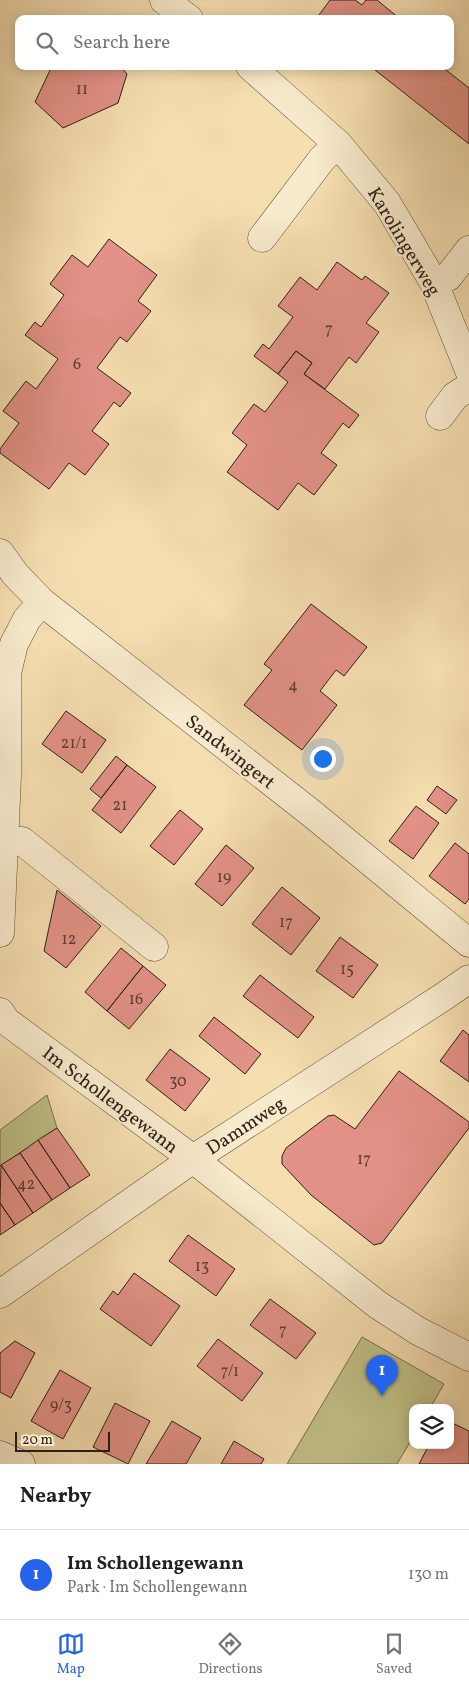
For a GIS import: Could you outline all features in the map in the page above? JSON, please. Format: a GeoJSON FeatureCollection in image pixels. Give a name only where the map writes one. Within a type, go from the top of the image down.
{"type":"FeatureCollection","features":[{"type":"Feature","properties":{"kind":"street"},"geometry":{"type":"LineString","coordinates":[[164,0],[184,15]]}},
{"type":"Feature","properties":{"kind":"street","name":"Karolingerweg"},"geometry":{"type":"LineString","coordinates":[[255,70],[338,144],[386,203],[434,283],[469,370]]}},
{"type":"Feature","properties":{"kind":"street"},"geometry":{"type":"LineString","coordinates":[[262,238],[322,159],[338,144]]}},
{"type":"Feature","properties":{"kind":"street"},"geometry":{"type":"LineString","coordinates":[[434,283],[448,277],[469,250]]}},
{"type":"Feature","properties":{"kind":"street"},"geometry":{"type":"LineString","coordinates":[[440,416],[455,396],[469,387]]}},
{"type":"Feature","properties":{"kind":"street","name":"Sandwingert"},"geometry":{"type":"LineString","coordinates":[[0,553],[15,574],[42,602],[303,807],[469,943]]}},
{"type":"Feature","properties":{"kind":"street"},"geometry":{"type":"LineString","coordinates":[[0,933],[7,776],[7,673],[14,644],[27,619],[42,602]]}},
{"type":"Feature","properties":{"kind":"street"},"geometry":{"type":"LineString","coordinates":[[3,841],[22,841],[154,946]]}},
{"type":"Feature","properties":{"kind":"street","name":"Dammweg"},"geometry":{"type":"LineString","coordinates":[[0,1294],[193,1159],[469,979]]}},
{"type":"Feature","properties":{"kind":"street","name":"Im Schollengewann"},"geometry":{"type":"LineString","coordinates":[[0,1012],[6,1021],[193,1159],[378,1305],[418,1331],[469,1357]]}},
{"type":"Feature","properties":{"kind":"street"},"geometry":{"type":"LineString","coordinates":[[0,1455],[21,1464]]}},
{"type":"Feature","properties":{"kind":"shaded area"},"geometry":{"type":"Polygon","coordinates":[[[47,1095],[57,1128],[0,1166],[0,1130],[47,1095]]]}},
{"type":"Feature","properties":{"kind":"shaded area"},"geometry":{"type":"Polygon","coordinates":[[[362,1337],[444,1384],[432,1404],[409,1404],[409,1444],[397,1464],[287,1464],[362,1337]]]}},
{"type":"Feature","properties":{"kind":"building"},"geometry":{"type":"Polygon","coordinates":[[[330,0],[355,0],[362,5],[366,0],[377,0],[395,15],[319,15],[330,0]]]}},
{"type":"Feature","properties":{"kind":"building"},"geometry":{"type":"Polygon","coordinates":[[[50,70],[124,70],[127,74],[118,103],[63,128],[35,102],[50,70]]]}},
{"type":"Feature","properties":{"kind":"building"},"geometry":{"type":"Polygon","coordinates":[[[375,70],[446,70],[469,88],[469,144],[375,70]]]}},
{"type":"Feature","properties":{"kind":"building"},"geometry":{"type":"Polygon","coordinates":[[[109,239],[157,275],[138,301],[151,311],[127,342],[120,337],[97,368],[131,393],[120,407],[114,402],[92,431],[109,444],[85,475],[69,463],[49,489],[0,453],[0,449],[19,423],[3,411],[26,381],[36,389],[58,359],[25,335],[35,322],[41,327],[64,295],[50,284],[72,255],[88,267],[109,239]]]}},
{"type":"Feature","properties":{"kind":"building"},"geometry":{"type":"Polygon","coordinates":[[[337,262],[362,280],[365,276],[389,293],[366,323],[379,332],[356,363],[349,357],[325,389],[304,374],[312,363],[296,351],[278,374],[254,356],[263,344],[269,349],[293,317],[278,306],[300,277],[317,290],[337,262]]]}},
{"type":"Feature","properties":{"kind":"building"},"geometry":{"type":"Polygon","coordinates":[[[296,351],[312,363],[304,374],[359,415],[349,428],[343,423],[321,453],[337,465],[314,495],[298,483],[278,510],[227,472],[247,445],[232,433],[254,404],[265,412],[288,382],[278,374],[296,351]]]}},
{"type":"Feature","properties":{"kind":"building"},"geometry":{"type":"Polygon","coordinates":[[[311,604],[367,647],[344,676],[336,670],[320,691],[337,705],[302,750],[244,705],[272,670],[264,664],[311,604]]]}},
{"type":"Feature","properties":{"kind":"building"},"geometry":{"type":"Polygon","coordinates":[[[66,711],[106,740],[82,773],[42,744],[66,711]]]}},
{"type":"Feature","properties":{"kind":"building"},"geometry":{"type":"Polygon","coordinates":[[[116,756],[127,765],[101,798],[90,789],[116,756]]]}},
{"type":"Feature","properties":{"kind":"building"},"geometry":{"type":"Polygon","coordinates":[[[127,765],[156,787],[121,833],[92,810],[127,765]]]}},
{"type":"Feature","properties":{"kind":"building"},"geometry":{"type":"Polygon","coordinates":[[[437,786],[457,800],[446,814],[427,800],[437,786]]]}},
{"type":"Feature","properties":{"kind":"building"},"geometry":{"type":"Polygon","coordinates":[[[416,806],[439,823],[413,859],[389,841],[416,806]]]}},
{"type":"Feature","properties":{"kind":"building"},"geometry":{"type":"Polygon","coordinates":[[[180,810],[203,829],[174,865],[150,846],[180,810]]]}},
{"type":"Feature","properties":{"kind":"building"},"geometry":{"type":"Polygon","coordinates":[[[455,843],[469,854],[469,899],[465,904],[429,876],[455,843]]]}},
{"type":"Feature","properties":{"kind":"building"},"geometry":{"type":"Polygon","coordinates":[[[226,845],[254,868],[222,906],[195,884],[226,845]]]}},
{"type":"Feature","properties":{"kind":"building"},"geometry":{"type":"Polygon","coordinates":[[[282,887],[320,918],[291,955],[252,924],[282,887]]]}},
{"type":"Feature","properties":{"kind":"building"},"geometry":{"type":"Polygon","coordinates":[[[57,890],[101,926],[66,968],[44,951],[57,890]]]}},
{"type":"Feature","properties":{"kind":"building"},"geometry":{"type":"Polygon","coordinates":[[[340,937],[378,965],[353,998],[316,971],[340,937]]]}},
{"type":"Feature","properties":{"kind":"building"},"geometry":{"type":"Polygon","coordinates":[[[121,948],[143,966],[107,1011],[85,992],[121,948]]]}},
{"type":"Feature","properties":{"kind":"building"},"geometry":{"type":"Polygon","coordinates":[[[143,966],[166,985],[129,1029],[107,1011],[143,966]]]}},
{"type":"Feature","properties":{"kind":"building"},"geometry":{"type":"Polygon","coordinates":[[[260,975],[314,1017],[298,1038],[243,996],[260,975]]]}},
{"type":"Feature","properties":{"kind":"building"},"geometry":{"type":"Polygon","coordinates":[[[214,1017],[261,1054],[245,1074],[199,1036],[214,1017]]]}},
{"type":"Feature","properties":{"kind":"building"},"geometry":{"type":"Polygon","coordinates":[[[463,1030],[469,1035],[469,1082],[440,1061],[463,1030]]]}},
{"type":"Feature","properties":{"kind":"building"},"geometry":{"type":"Polygon","coordinates":[[[170,1049],[210,1079],[185,1111],[146,1080],[170,1049]]]}},
{"type":"Feature","properties":{"kind":"building"},"geometry":{"type":"Polygon","coordinates":[[[399,1071],[469,1122],[469,1128],[382,1243],[374,1245],[311,1195],[282,1164],[282,1156],[286,1148],[328,1116],[334,1115],[355,1129],[399,1071]]]}},
{"type":"Feature","properties":{"kind":"building"},"geometry":{"type":"Polygon","coordinates":[[[57,1128],[90,1175],[70,1188],[38,1140],[57,1128]]]}},
{"type":"Feature","properties":{"kind":"building"},"geometry":{"type":"Polygon","coordinates":[[[38,1140],[70,1188],[52,1200],[20,1153],[38,1140]]]}},
{"type":"Feature","properties":{"kind":"building"},"geometry":{"type":"Polygon","coordinates":[[[20,1153],[52,1200],[33,1213],[1,1165],[20,1153]]]}},
{"type":"Feature","properties":{"kind":"building"},"geometry":{"type":"Polygon","coordinates":[[[1,1165],[33,1213],[15,1225],[0,1203],[1,1165]]]}},
{"type":"Feature","properties":{"kind":"building"},"geometry":{"type":"Polygon","coordinates":[[[0,1203],[15,1225],[0,1235],[0,1203]]]}},
{"type":"Feature","properties":{"kind":"building"},"geometry":{"type":"Polygon","coordinates":[[[188,1235],[235,1269],[216,1296],[169,1261],[188,1235]]]}},
{"type":"Feature","properties":{"kind":"building"},"geometry":{"type":"Polygon","coordinates":[[[134,1273],[180,1306],[151,1346],[100,1309],[113,1291],[118,1295],[134,1273]]]}},
{"type":"Feature","properties":{"kind":"building"},"geometry":{"type":"Polygon","coordinates":[[[270,1299],[316,1333],[296,1359],[250,1325],[270,1299]]]}},
{"type":"Feature","properties":{"kind":"building"},"geometry":{"type":"Polygon","coordinates":[[[218,1339],[263,1373],[242,1401],[197,1366],[218,1339]]]}},
{"type":"Feature","properties":{"kind":"building"},"geometry":{"type":"Polygon","coordinates":[[[15,1341],[35,1353],[11,1398],[0,1392],[0,1353],[15,1341]]]}},
{"type":"Feature","properties":{"kind":"building"},"geometry":{"type":"Polygon","coordinates":[[[60,1370],[91,1388],[63,1439],[31,1421],[60,1370]]]}},
{"type":"Feature","properties":{"kind":"building"},"geometry":{"type":"Polygon","coordinates":[[[115,1403],[150,1421],[128,1464],[93,1447],[115,1403]]]}},
{"type":"Feature","properties":{"kind":"building"},"geometry":{"type":"Polygon","coordinates":[[[172,1421],[201,1438],[186,1464],[146,1464],[172,1421]]]}},
{"type":"Feature","properties":{"kind":"building"},"geometry":{"type":"Polygon","coordinates":[[[454,1424],[469,1431],[469,1464],[419,1464],[427,1449],[454,1449],[454,1424]]]}},
{"type":"Feature","properties":{"kind":"building"},"geometry":{"type":"Polygon","coordinates":[[[234,1441],[264,1459],[261,1464],[221,1464],[234,1441]]]}},
{"type":"Feature","properties":{"kind":"place","name":"Im Schollengewann"},"geometry":{"type":"Point","coordinates":[382,1396]}}]}
